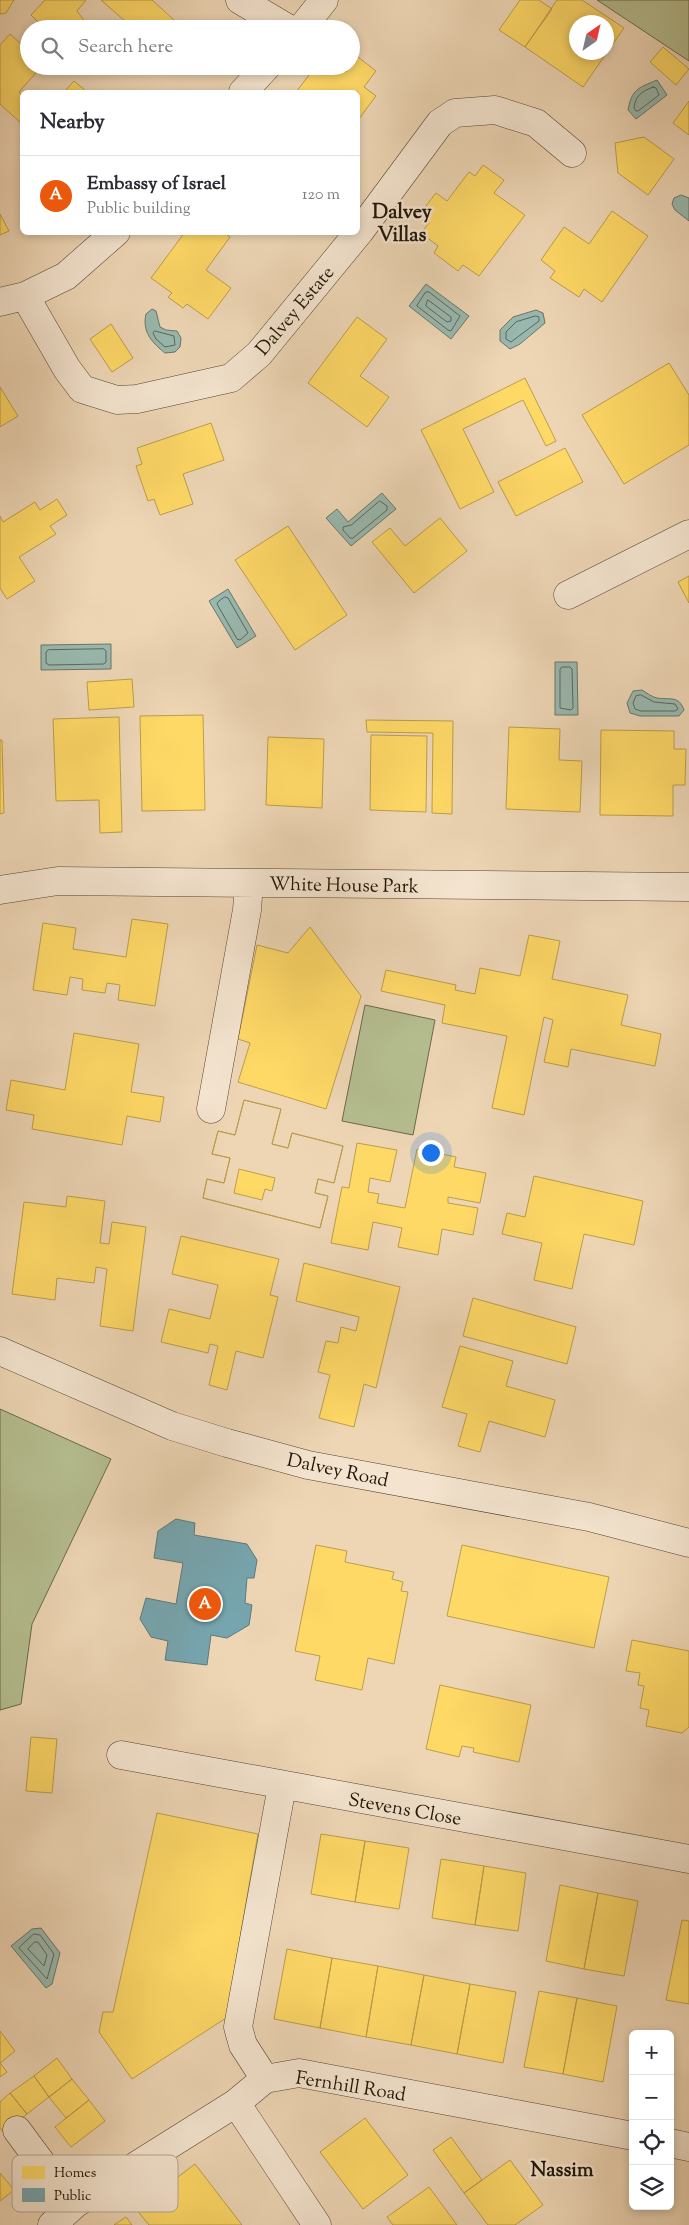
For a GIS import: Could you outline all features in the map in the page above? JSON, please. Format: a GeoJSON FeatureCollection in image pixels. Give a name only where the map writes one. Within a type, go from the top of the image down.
{"type":"FeatureCollection","features":[{"type":"Feature","properties":{"kind":"street"},"geometry":{"type":"LineString","coordinates":[[240,0],[274,20]]}},
{"type":"Feature","properties":{"kind":"street"},"geometry":{"type":"LineString","coordinates":[[308,20],[324,0]]}},
{"type":"Feature","properties":{"kind":"street"},"geometry":{"type":"LineString","coordinates":[[246,90],[259,75]]}},
{"type":"Feature","properties":{"kind":"street","name":"Dalvey Estate"},"geometry":{"type":"LineString","coordinates":[[360,231],[440,123],[455,113],[495,110],[536,123],[572,153]]}},
{"type":"Feature","properties":{"kind":"street","name":"Dalvey Estate"},"geometry":{"type":"LineString","coordinates":[[113,235],[66,276],[13,299],[82,389],[118,400],[131,399],[230,378],[259,354],[357,235]]}},
{"type":"Feature","properties":{"kind":"street"},"geometry":{"type":"LineString","coordinates":[[568,595],[689,534]]}},
{"type":"Feature","properties":{"kind":"street","name":"White House Park"},"geometry":{"type":"LineString","coordinates":[[0,890],[58,881],[689,887]]}},
{"type":"Feature","properties":{"kind":"street"},"geometry":{"type":"LineString","coordinates":[[211,1109],[247,910],[249,883]]}},
{"type":"Feature","properties":{"kind":"street","name":"Dalvey Road"},"geometry":{"type":"LineString","coordinates":[[0,1351],[172,1426],[227,1444],[308,1465],[589,1517],[689,1543]]}},
{"type":"Feature","properties":{"kind":"street","name":"Stevens Close"},"geometry":{"type":"LineString","coordinates":[[121,1755],[689,1859]]}},
{"type":"Feature","properties":{"kind":"street"},"geometry":{"type":"LineString","coordinates":[[153,2155],[236,2103],[265,2079],[243,2045],[238,2027],[282,1786]]}},
{"type":"Feature","properties":{"kind":"street","name":"Fernhill Road"},"geometry":{"type":"LineString","coordinates":[[265,2079],[299,2074],[629,2135]]}},
{"type":"Feature","properties":{"kind":"street"},"geometry":{"type":"LineString","coordinates":[[236,2103],[317,2225]]}},
{"type":"Feature","properties":{"kind":"street"},"geometry":{"type":"LineString","coordinates":[[17,2130],[36,2155]]}},
{"type":"Feature","properties":{"kind":"street"},"geometry":{"type":"LineString","coordinates":[[674,2144],[689,2147]]}},
{"type":"Feature","properties":{"kind":"street"},"geometry":{"type":"LineString","coordinates":[[52,2225],[66,2212]]}},
{"type":"Feature","properties":{"kind":"green space"},"geometry":{"type":"Polygon","coordinates":[[[597,0],[689,0],[689,61],[597,0]]]}},
{"type":"Feature","properties":{"kind":"green space"},"geometry":{"type":"Polygon","coordinates":[[[365,1005],[435,1020],[413,1135],[342,1121],[365,1005]]]}},
{"type":"Feature","properties":{"kind":"green space"},"geometry":{"type":"Polygon","coordinates":[[[0,1409],[111,1459],[32,1624],[21,1704],[0,1710],[0,1409]]]}},
{"type":"Feature","properties":{"kind":"water"},"geometry":{"type":"Polygon","coordinates":[[[657,80],[667,95],[636,119],[628,110],[634,93],[641,87],[657,80]]]}},
{"type":"Feature","properties":{"kind":"water"},"geometry":{"type":"Polygon","coordinates":[[[681,195],[689,198],[689,221],[675,210],[672,204],[674,198],[681,195]]]}},
{"type":"Feature","properties":{"kind":"water"},"geometry":{"type":"Polygon","coordinates":[[[426,284],[469,316],[451,339],[409,306],[426,284]]]}},
{"type":"Feature","properties":{"kind":"water"},"geometry":{"type":"Polygon","coordinates":[[[152,309],[156,311],[160,327],[166,330],[177,331],[181,338],[180,347],[175,352],[165,353],[149,336],[145,320],[146,314],[152,309]]]}},
{"type":"Feature","properties":{"kind":"water"},"geometry":{"type":"Polygon","coordinates":[[[536,310],[543,313],[545,323],[520,344],[510,349],[500,341],[500,330],[513,317],[536,310]]]}},
{"type":"Feature","properties":{"kind":"water"},"geometry":{"type":"Polygon","coordinates":[[[382,493],[396,509],[351,546],[326,518],[337,509],[348,522],[382,493]]]}},
{"type":"Feature","properties":{"kind":"water"},"geometry":{"type":"Polygon","coordinates":[[[228,589],[256,636],[237,648],[209,601],[228,589]]]}},
{"type":"Feature","properties":{"kind":"water"},"geometry":{"type":"Polygon","coordinates":[[[111,644],[111,669],[41,670],[41,645],[111,644]]]}},
{"type":"Feature","properties":{"kind":"water"},"geometry":{"type":"Polygon","coordinates":[[[555,662],[577,662],[578,715],[555,715],[555,662]]]}},
{"type":"Feature","properties":{"kind":"water"},"geometry":{"type":"Polygon","coordinates":[[[642,690],[651,696],[676,700],[682,705],[684,710],[679,716],[640,716],[630,713],[627,703],[633,691],[642,690]]]}},
{"type":"Feature","properties":{"kind":"water"},"geometry":{"type":"Polygon","coordinates":[[[41,1928],[60,1953],[52,1984],[46,1988],[11,1946],[32,1929],[41,1928]]]}},
{"type":"Feature","properties":{"kind":"building: Homes"},"geometry":{"type":"Polygon","coordinates":[[[0,0],[14,0],[6,13],[0,14],[0,0]]]}},
{"type":"Feature","properties":{"kind":"building: Homes"},"geometry":{"type":"Polygon","coordinates":[[[45,0],[86,0],[77,11],[84,20],[36,20],[31,15],[45,0]]]}},
{"type":"Feature","properties":{"kind":"building: Homes"},"geometry":{"type":"Polygon","coordinates":[[[101,0],[152,0],[174,20],[124,20],[101,0]]]}},
{"type":"Feature","properties":{"kind":"building: Homes"},"geometry":{"type":"Polygon","coordinates":[[[520,0],[539,0],[552,9],[525,47],[499,30],[520,0]]]}},
{"type":"Feature","properties":{"kind":"building: Homes"},"geometry":{"type":"Polygon","coordinates":[[[557,0],[582,0],[604,15],[569,15],[569,60],[602,60],[583,87],[525,47],[557,0]]]}},
{"type":"Feature","properties":{"kind":"building: Homes"},"geometry":{"type":"Polygon","coordinates":[[[614,21],[624,28],[614,42],[614,21]]]}},
{"type":"Feature","properties":{"kind":"building: Homes"},"geometry":{"type":"Polygon","coordinates":[[[10,34],[20,43],[20,75],[34,75],[19,92],[20,122],[0,104],[0,45],[10,34]]]}},
{"type":"Feature","properties":{"kind":"building: Homes"},"geometry":{"type":"Polygon","coordinates":[[[663,47],[689,69],[676,85],[650,62],[663,47]]]}},
{"type":"Feature","properties":{"kind":"building: Homes"},"geometry":{"type":"Polygon","coordinates":[[[360,59],[376,71],[364,87],[376,96],[360,117],[360,90],[298,90],[309,75],[360,75],[360,59]]]}},
{"type":"Feature","properties":{"kind":"building: Homes"},"geometry":{"type":"Polygon","coordinates":[[[74,81],[85,90],[66,90],[74,81]]]}},
{"type":"Feature","properties":{"kind":"building: Homes"},"geometry":{"type":"Polygon","coordinates":[[[689,101],[689,135],[673,123],[689,101]]]}},
{"type":"Feature","properties":{"kind":"building: Homes"},"geometry":{"type":"Polygon","coordinates":[[[644,137],[674,159],[648,195],[618,173],[615,143],[644,137]]]}},
{"type":"Feature","properties":{"kind":"building: Homes"},"geometry":{"type":"Polygon","coordinates":[[[483,165],[504,180],[494,193],[525,215],[479,276],[463,265],[458,271],[434,253],[438,246],[421,233],[429,223],[419,215],[436,193],[447,201],[469,172],[475,176],[483,165]]]}},
{"type":"Feature","properties":{"kind":"building: Homes"},"geometry":{"type":"Polygon","coordinates":[[[612,211],[648,236],[602,302],[584,289],[579,297],[550,278],[555,271],[541,260],[564,227],[589,244],[612,211]]]}},
{"type":"Feature","properties":{"kind":"building: Homes"},"geometry":{"type":"Polygon","coordinates":[[[0,214],[9,231],[0,235],[0,214]]]}},
{"type":"Feature","properties":{"kind":"building: Homes"},"geometry":{"type":"Polygon","coordinates":[[[183,235],[227,235],[230,237],[206,270],[231,288],[208,319],[187,304],[183,308],[168,297],[172,293],[151,278],[183,235]]]}},
{"type":"Feature","properties":{"kind":"building: Homes"},"geometry":{"type":"Polygon","coordinates":[[[357,317],[387,339],[360,376],[389,397],[367,427],[308,383],[357,317]]]}},
{"type":"Feature","properties":{"kind":"building: Homes"},"geometry":{"type":"Polygon","coordinates":[[[111,324],[133,358],[112,372],[90,339],[111,324]]]}},
{"type":"Feature","properties":{"kind":"building: Homes"},"geometry":{"type":"Polygon","coordinates":[[[669,363],[689,395],[689,445],[624,484],[582,415],[669,363]]]}},
{"type":"Feature","properties":{"kind":"building: Homes"},"geometry":{"type":"Polygon","coordinates":[[[525,378],[556,441],[546,446],[523,400],[463,429],[494,492],[460,509],[421,430],[525,378]]]}},
{"type":"Feature","properties":{"kind":"building: Homes"},"geometry":{"type":"Polygon","coordinates":[[[0,387],[18,416],[0,427],[0,387]]]}},
{"type":"Feature","properties":{"kind":"building: Homes"},"geometry":{"type":"Polygon","coordinates":[[[211,423],[224,460],[183,474],[193,504],[160,515],[154,499],[148,501],[136,466],[142,464],[137,448],[211,423]]]}},
{"type":"Feature","properties":{"kind":"building: Homes"},"geometry":{"type":"Polygon","coordinates":[[[565,448],[583,482],[516,516],[498,482],[565,448]]]}},
{"type":"Feature","properties":{"kind":"building: Homes"},"geometry":{"type":"Polygon","coordinates":[[[57,499],[67,515],[50,526],[56,534],[19,557],[35,581],[7,599],[0,588],[0,516],[3,522],[35,502],[40,510],[57,499]]]}},
{"type":"Feature","properties":{"kind":"building: Homes"},"geometry":{"type":"Polygon","coordinates":[[[440,518],[467,551],[414,593],[372,542],[390,528],[405,546],[440,518]]]}},
{"type":"Feature","properties":{"kind":"building: Homes"},"geometry":{"type":"Polygon","coordinates":[[[288,526],[347,615],[295,650],[235,560],[288,526]]]}},
{"type":"Feature","properties":{"kind":"building: Homes"},"geometry":{"type":"Polygon","coordinates":[[[689,576],[689,603],[678,582],[689,576]]]}},
{"type":"Feature","properties":{"kind":"building: Homes"},"geometry":{"type":"Polygon","coordinates":[[[132,679],[134,707],[89,710],[87,682],[132,679]]]}},
{"type":"Feature","properties":{"kind":"building: Homes"},"geometry":{"type":"Polygon","coordinates":[[[203,715],[205,810],[142,811],[140,716],[203,715]]]}},
{"type":"Feature","properties":{"kind":"building: Homes"},"geometry":{"type":"Polygon","coordinates":[[[119,717],[122,832],[100,833],[99,800],[56,801],[53,719],[119,717]]]}},
{"type":"Feature","properties":{"kind":"building: Homes"},"geometry":{"type":"Polygon","coordinates":[[[366,720],[453,721],[452,814],[432,813],[433,733],[367,732],[366,720]]]}},
{"type":"Feature","properties":{"kind":"building: Homes"},"geometry":{"type":"Polygon","coordinates":[[[509,727],[560,729],[559,760],[582,761],[580,812],[506,809],[509,727]]]}},
{"type":"Feature","properties":{"kind":"building: Homes"},"geometry":{"type":"Polygon","coordinates":[[[601,730],[674,731],[674,749],[686,749],[685,785],[673,785],[673,816],[600,815],[601,730]]]}},
{"type":"Feature","properties":{"kind":"building: Homes"},"geometry":{"type":"Polygon","coordinates":[[[371,735],[427,736],[426,812],[370,810],[371,735]]]}},
{"type":"Feature","properties":{"kind":"building: Homes"},"geometry":{"type":"Polygon","coordinates":[[[268,737],[324,739],[322,808],[266,805],[268,737]]]}},
{"type":"Feature","properties":{"kind":"building: Homes"},"geometry":{"type":"Polygon","coordinates":[[[0,740],[2,740],[4,813],[0,814],[0,740]]]}},
{"type":"Feature","properties":{"kind":"building: Homes"},"geometry":{"type":"Polygon","coordinates":[[[132,919],[168,924],[155,1006],[118,1000],[120,985],[107,983],[105,993],[82,990],[83,979],[70,977],[67,995],[33,990],[43,923],[76,928],[73,949],[126,957],[132,919]]]}},
{"type":"Feature","properties":{"kind":"building: Homes"},"geometry":{"type":"Polygon","coordinates":[[[310,927],[361,996],[326,1109],[238,1082],[250,1043],[238,1039],[257,945],[288,953],[310,927]]]}},
{"type":"Feature","properties":{"kind":"building: Homes"},"geometry":{"type":"Polygon","coordinates":[[[529,935],[560,941],[552,979],[628,995],[621,1025],[661,1034],[655,1066],[571,1049],[568,1067],[544,1062],[553,1020],[544,1017],[524,1115],[492,1108],[507,1036],[442,1023],[445,1005],[381,991],[386,970],[456,985],[455,990],[475,994],[480,968],[520,976],[529,935]]]}},
{"type":"Feature","properties":{"kind":"building: Homes"},"geometry":{"type":"Polygon","coordinates":[[[74,1033],[139,1044],[131,1092],[164,1097],[160,1122],[127,1116],[122,1145],[32,1129],[34,1115],[6,1110],[11,1080],[65,1090],[74,1033]]]}},
{"type":"Feature","properties":{"kind":"building: Homes"},"geometry":{"type":"Polygon","coordinates":[[[244,1100],[281,1109],[272,1144],[288,1148],[292,1133],[343,1146],[334,1183],[318,1179],[315,1193],[328,1196],[320,1228],[203,1198],[207,1179],[224,1183],[230,1158],[212,1154],[218,1131],[235,1135],[244,1100]],[[239,1169],[234,1193],[262,1200],[265,1189],[272,1191],[275,1178],[239,1169]]]}},
{"type":"Feature","properties":{"kind":"building: Homes"},"geometry":{"type":"Polygon","coordinates":[[[244,1100],[281,1109],[272,1144],[288,1148],[292,1133],[343,1146],[334,1183],[318,1179],[315,1193],[328,1196],[320,1228],[203,1198],[207,1179],[224,1183],[230,1158],[212,1154],[218,1131],[235,1135],[244,1100]]]}},
{"type":"Feature","properties":{"kind":"building: Homes"},"geometry":{"type":"Polygon","coordinates":[[[357,1143],[397,1150],[390,1182],[370,1178],[368,1192],[379,1194],[377,1203],[405,1208],[417,1149],[456,1157],[454,1167],[486,1173],[480,1203],[448,1197],[448,1203],[478,1208],[473,1235],[442,1229],[438,1255],[398,1247],[402,1228],[373,1222],[368,1250],[331,1243],[342,1187],[349,1188],[357,1143]]]}},
{"type":"Feature","properties":{"kind":"building: Homes"},"geometry":{"type":"Polygon","coordinates":[[[534,1176],[643,1201],[634,1245],[584,1234],[572,1289],[534,1280],[542,1243],[502,1234],[507,1213],[525,1217],[534,1176]]]}},
{"type":"Feature","properties":{"kind":"building: Homes"},"geometry":{"type":"Polygon","coordinates":[[[67,1196],[105,1201],[100,1243],[109,1244],[112,1222],[146,1227],[133,1331],[100,1326],[107,1269],[96,1267],[94,1283],[57,1278],[55,1300],[12,1294],[24,1202],[66,1207],[67,1196]]]}},
{"type":"Feature","properties":{"kind":"building: Homes"},"geometry":{"type":"Polygon","coordinates":[[[181,1236],[279,1259],[270,1295],[278,1297],[263,1358],[236,1351],[227,1390],[209,1385],[218,1346],[210,1344],[208,1353],[161,1342],[169,1309],[210,1319],[218,1285],[172,1274],[181,1236]]]}},
{"type":"Feature","properties":{"kind":"building: Homes"},"geometry":{"type":"Polygon","coordinates":[[[304,1263],[400,1287],[376,1388],[364,1384],[354,1427],[319,1418],[330,1375],[318,1372],[326,1341],[338,1343],[341,1327],[356,1331],[359,1317],[296,1301],[304,1263]]]}},
{"type":"Feature","properties":{"kind":"building: Homes"},"geometry":{"type":"Polygon","coordinates":[[[473,1298],[576,1327],[567,1364],[463,1336],[473,1298]]]}},
{"type":"Feature","properties":{"kind":"building: Homes"},"geometry":{"type":"Polygon","coordinates":[[[460,1346],[513,1361],[506,1386],[555,1400],[545,1437],[489,1421],[480,1452],[458,1446],[467,1414],[442,1407],[460,1346]]]}},
{"type":"Feature","properties":{"kind":"building: Homes"},"geometry":{"type":"Polygon","coordinates":[[[316,1545],[347,1551],[345,1562],[394,1572],[392,1579],[403,1582],[401,1591],[408,1592],[394,1664],[368,1658],[362,1690],[315,1680],[320,1656],[295,1651],[316,1545]]]}},
{"type":"Feature","properties":{"kind":"building: Homes"},"geometry":{"type":"Polygon","coordinates":[[[462,1545],[609,1577],[594,1648],[447,1616],[462,1545]]]}},
{"type":"Feature","properties":{"kind":"building: Homes"},"geometry":{"type":"Polygon","coordinates":[[[632,1640],[689,1651],[689,1727],[682,1733],[646,1726],[649,1710],[640,1708],[644,1686],[638,1685],[640,1673],[626,1671],[632,1640]]]}},
{"type":"Feature","properties":{"kind":"building: Homes"},"geometry":{"type":"Polygon","coordinates":[[[440,1685],[531,1705],[519,1762],[473,1752],[474,1748],[462,1746],[459,1757],[426,1749],[440,1685]]]}},
{"type":"Feature","properties":{"kind":"building: Homes"},"geometry":{"type":"Polygon","coordinates":[[[31,1737],[57,1739],[52,1793],[26,1791],[31,1737]]]}},
{"type":"Feature","properties":{"kind":"building: Homes"},"geometry":{"type":"Polygon","coordinates":[[[157,1813],[258,1834],[226,2018],[132,2079],[99,2032],[103,2012],[113,2012],[157,1813]]]}},
{"type":"Feature","properties":{"kind":"building: Homes"},"geometry":{"type":"Polygon","coordinates":[[[321,1834],[365,1841],[355,1902],[311,1894],[321,1834]]]}},
{"type":"Feature","properties":{"kind":"building: Homes"},"geometry":{"type":"Polygon","coordinates":[[[365,1841],[409,1848],[399,1909],[355,1902],[365,1841]]]}},
{"type":"Feature","properties":{"kind":"building: Homes"},"geometry":{"type":"Polygon","coordinates":[[[441,1859],[484,1866],[475,1925],[432,1918],[441,1859]]]}},
{"type":"Feature","properties":{"kind":"building: Homes"},"geometry":{"type":"Polygon","coordinates":[[[484,1866],[526,1873],[518,1931],[475,1925],[484,1866]]]}},
{"type":"Feature","properties":{"kind":"building: Homes"},"geometry":{"type":"Polygon","coordinates":[[[560,1885],[598,1893],[584,1969],[546,1961],[560,1885]]]}},
{"type":"Feature","properties":{"kind":"building: Homes"},"geometry":{"type":"Polygon","coordinates":[[[598,1893],[638,1901],[624,1976],[584,1969],[598,1893]]]}},
{"type":"Feature","properties":{"kind":"building: Homes"},"geometry":{"type":"Polygon","coordinates":[[[682,1920],[689,1921],[689,2004],[666,2000],[682,1920]]]}},
{"type":"Feature","properties":{"kind":"building: Homes"},"geometry":{"type":"Polygon","coordinates":[[[287,1949],[332,1958],[320,2028],[274,2019],[287,1949]]]}},
{"type":"Feature","properties":{"kind":"building: Homes"},"geometry":{"type":"Polygon","coordinates":[[[332,1958],[378,1966],[366,2037],[320,2028],[332,1958]]]}},
{"type":"Feature","properties":{"kind":"building: Homes"},"geometry":{"type":"Polygon","coordinates":[[[378,1966],[424,1975],[411,2045],[366,2037],[378,1966]]]}},
{"type":"Feature","properties":{"kind":"building: Homes"},"geometry":{"type":"Polygon","coordinates":[[[424,1975],[470,1984],[457,2054],[411,2045],[424,1975]]]}},
{"type":"Feature","properties":{"kind":"building: Homes"},"geometry":{"type":"Polygon","coordinates":[[[470,1984],[516,1992],[503,2063],[457,2054],[470,1984]]]}},
{"type":"Feature","properties":{"kind":"building: Homes"},"geometry":{"type":"Polygon","coordinates":[[[539,1991],[577,1998],[563,2074],[524,2067],[539,1991]]]}},
{"type":"Feature","properties":{"kind":"building: Homes"},"geometry":{"type":"Polygon","coordinates":[[[577,1998],[617,2006],[603,2082],[563,2074],[577,1998]]]}},
{"type":"Feature","properties":{"kind":"building: Homes"},"geometry":{"type":"Polygon","coordinates":[[[0,2031],[15,2051],[0,2063],[0,2031]]]}},
{"type":"Feature","properties":{"kind":"building: Homes"},"geometry":{"type":"Polygon","coordinates":[[[57,2058],[72,2079],[49,2097],[34,2076],[57,2058]]]}},
{"type":"Feature","properties":{"kind":"building: Homes"},"geometry":{"type":"Polygon","coordinates":[[[0,2063],[7,2072],[0,2077],[0,2063]]]}},
{"type":"Feature","properties":{"kind":"building: Homes"},"geometry":{"type":"Polygon","coordinates":[[[34,2076],[49,2097],[27,2114],[10,2093],[34,2076]]]}},
{"type":"Feature","properties":{"kind":"building: Homes"},"geometry":{"type":"Polygon","coordinates":[[[72,2079],[89,2100],[66,2118],[49,2097],[72,2079]]]}},
{"type":"Feature","properties":{"kind":"building: Homes"},"geometry":{"type":"Polygon","coordinates":[[[10,2093],[27,2114],[3,2132],[0,2128],[0,2102],[10,2093]]]}},
{"type":"Feature","properties":{"kind":"building: Homes"},"geometry":{"type":"Polygon","coordinates":[[[89,2100],[105,2121],[71,2147],[55,2127],[89,2100]]]}},
{"type":"Feature","properties":{"kind":"building: Homes"},"geometry":{"type":"Polygon","coordinates":[[[365,2118],[408,2175],[363,2209],[320,2152],[365,2118]]]}},
{"type":"Feature","properties":{"kind":"building: Homes"},"geometry":{"type":"Polygon","coordinates":[[[451,2137],[482,2180],[464,2193],[433,2150],[451,2137]]]}},
{"type":"Feature","properties":{"kind":"building: Homes"},"geometry":{"type":"Polygon","coordinates":[[[510,2160],[543,2205],[515,2225],[488,2225],[464,2193],[510,2160]]]}},
{"type":"Feature","properties":{"kind":"building: Homes"},"geometry":{"type":"Polygon","coordinates":[[[195,2164],[242,2225],[149,2225],[138,2212],[178,2212],[178,2177],[195,2164]]]}},
{"type":"Feature","properties":{"kind":"building: Homes"},"geometry":{"type":"Polygon","coordinates":[[[0,2173],[12,2188],[12,2192],[0,2201],[0,2173]]]}},
{"type":"Feature","properties":{"kind":"building: Homes"},"geometry":{"type":"Polygon","coordinates":[[[429,2187],[457,2225],[393,2225],[387,2217],[429,2187]]]}},
{"type":"Feature","properties":{"kind":"building: Homes"},"geometry":{"type":"Polygon","coordinates":[[[126,2217],[132,2225],[114,2225],[126,2217]]]}},
{"type":"Feature","properties":{"kind":"building: Public"},"geometry":{"type":"Polygon","coordinates":[[[176,1519],[195,1523],[194,1535],[247,1544],[257,1560],[254,1578],[247,1578],[245,1603],[252,1605],[249,1625],[227,1638],[211,1635],[207,1665],[165,1660],[168,1641],[151,1637],[140,1619],[146,1598],[176,1604],[183,1563],[154,1558],[158,1531],[176,1519]]]}},
{"type":"Feature","properties":{"kind":"place","name":"Embassy of Israel"},"geometry":{"type":"Point","coordinates":[205,1604]}},
{"type":"Feature","properties":{"kind":"district","name":"Dalvey Villas"},"geometry":{"type":"Point","coordinates":[402,222]}},
{"type":"Feature","properties":{"kind":"district","name":"Nassim"},"geometry":{"type":"Point","coordinates":[562,2169]}}]}
